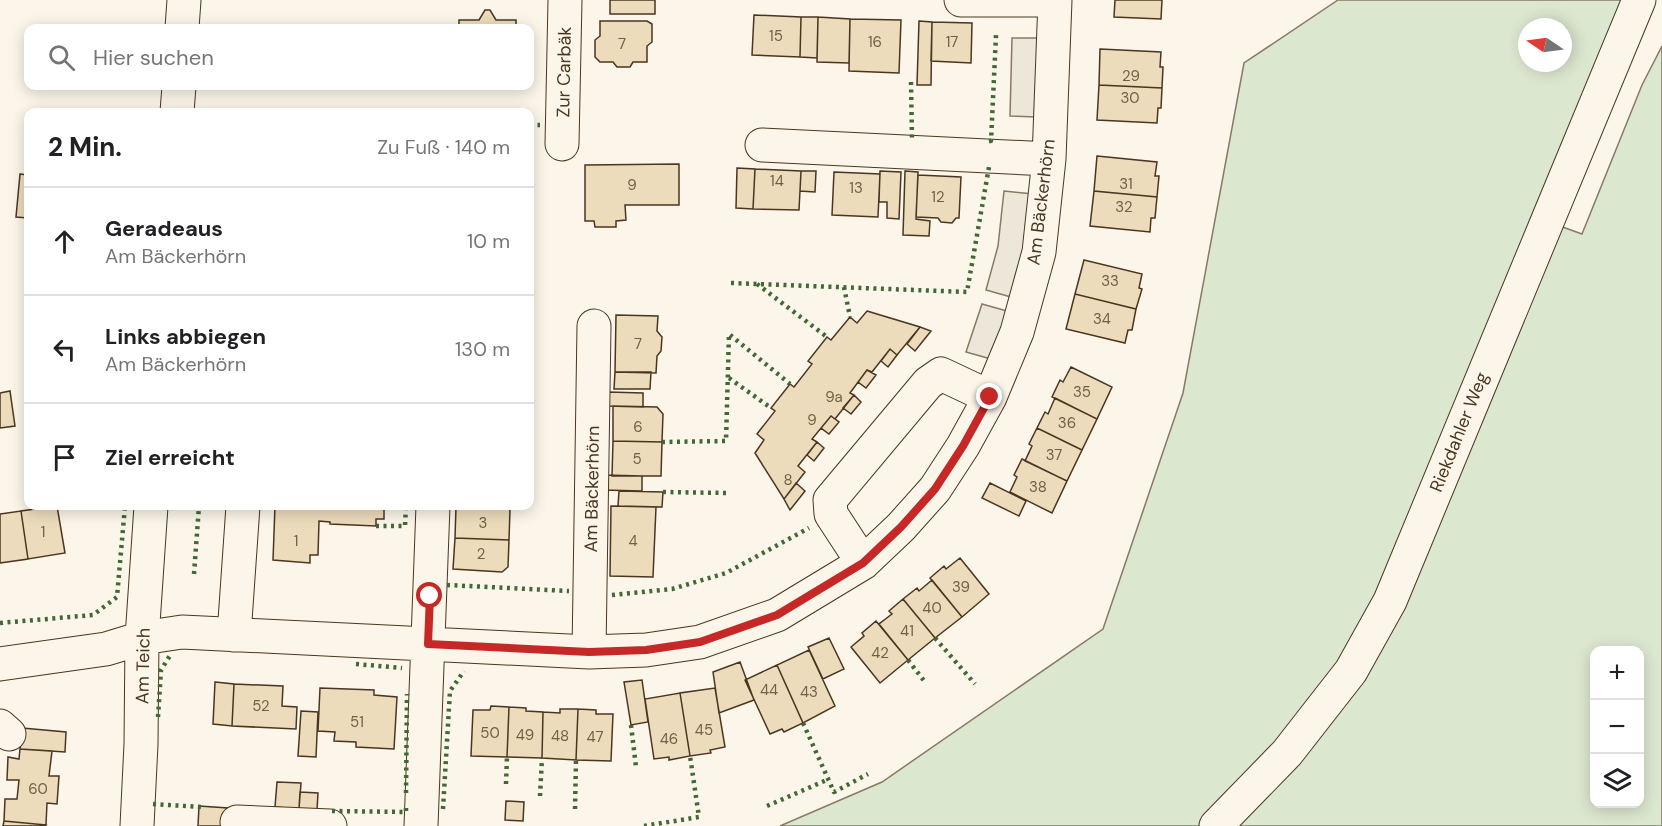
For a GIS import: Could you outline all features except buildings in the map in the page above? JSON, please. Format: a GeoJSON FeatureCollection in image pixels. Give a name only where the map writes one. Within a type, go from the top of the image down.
{"type":"FeatureCollection","features":[{"type":"Feature","properties":{"kind":"street"},"geometry":{"type":"LineString","coordinates":[[182,24],[184,0]]}},
{"type":"Feature","properties":{"kind":"street","name":"Zur Carbäk"},"geometry":{"type":"LineString","coordinates":[[562,144],[565,0]]}},
{"type":"Feature","properties":{"kind":"street"},"geometry":{"type":"LineString","coordinates":[[961,0],[1043,0]]}},
{"type":"Feature","properties":{"kind":"street","name":"Am Bäckerhörn"},"geometry":{"type":"LineString","coordinates":[[0,664],[106,649],[142,638],[182,632],[589,652],[646,650],[700,642],[777,615],[863,563],[901,527],[935,489],[963,446],[990,397],[1017,332],[1039,252],[1049,159],[1055,0]]}},
{"type":"Feature","properties":{"kind":"street","name":"Riekdahler Weg"},"geometry":{"type":"LineString","coordinates":[[1216,826],[1287,753],[1351,671],[1390,601],[1639,0]]}},
{"type":"Feature","properties":{"kind":"street"},"geometry":{"type":"LineString","coordinates":[[177,108],[179,90]]}},
{"type":"Feature","properties":{"kind":"street"},"geometry":{"type":"LineString","coordinates":[[762,145],[1049,159]]}},
{"type":"Feature","properties":{"kind":"street","name":"Am Bäckerhörn"},"geometry":{"type":"LineString","coordinates":[[589,652],[594,326]]}},
{"type":"Feature","properties":{"kind":"street"},"geometry":{"type":"LineString","coordinates":[[863,563],[831,514],[830,500],[928,383],[941,374],[990,397]]}},
{"type":"Feature","properties":{"kind":"street","name":"Am Teich"},"geometry":{"type":"LineString","coordinates":[[137,826],[141,744],[142,638],[152,510]]}},
{"type":"Feature","properties":{"kind":"street"},"geometry":{"type":"LineString","coordinates":[[234,635],[243,510]]}},
{"type":"Feature","properties":{"kind":"street"},"geometry":{"type":"LineString","coordinates":[[421,826],[433,510]]}},
{"type":"Feature","properties":{"kind":"street"},"geometry":{"type":"LineString","coordinates":[[237,822],[330,826]]}},
{"type":"Feature","properties":{"kind":"green space"},"geometry":{"type":"Polygon","coordinates":[[[1338,0],[1639,0],[1557,225],[1582,234],[1642,85],[1662,46],[1662,826],[780,826],[882,782],[1103,629],[1183,393],[1244,63],[1338,0]]]}},
{"type":"Feature","properties":{"kind":"shaded area"},"geometry":{"type":"Polygon","coordinates":[[[1012,38],[1040,38],[1037,117],[1010,116],[1012,38]]]}},
{"type":"Feature","properties":{"kind":"shaded area"},"geometry":{"type":"Polygon","coordinates":[[[1004,191],[1033,194],[1029,226],[1011,297],[986,290],[998,246],[1004,191]]]}},
{"type":"Feature","properties":{"kind":"shaded area"},"geometry":{"type":"Polygon","coordinates":[[[982,304],[1007,311],[991,359],[966,352],[982,304]]]}},
{"type":"Feature","properties":{"kind":"hedge"},"geometry":{"type":"LineString","coordinates":[[989,141],[991,141],[996,35]]}},
{"type":"Feature","properties":{"kind":"hedge"},"geometry":{"type":"LineString","coordinates":[[911,82],[912,139]]}},
{"type":"Feature","properties":{"kind":"hedge"},"geometry":{"type":"LineString","coordinates":[[534,125],[540,125]]}},
{"type":"Feature","properties":{"kind":"hedge"},"geometry":{"type":"LineString","coordinates":[[731,283],[967,292],[989,167]]}},
{"type":"Feature","properties":{"kind":"hedge"},"geometry":{"type":"LineString","coordinates":[[757,284],[827,337]]}},
{"type":"Feature","properties":{"kind":"hedge"},"geometry":{"type":"LineString","coordinates":[[844,287],[850,317]]}},
{"type":"Feature","properties":{"kind":"hedge"},"geometry":{"type":"LineString","coordinates":[[662,442],[726,441],[729,334],[790,384]]}},
{"type":"Feature","properties":{"kind":"hedge"},"geometry":{"type":"LineString","coordinates":[[729,378],[771,408]]}},
{"type":"Feature","properties":{"kind":"hedge"},"geometry":{"type":"LineString","coordinates":[[663,492],[727,493]]}},
{"type":"Feature","properties":{"kind":"hedge"},"geometry":{"type":"LineString","coordinates":[[0,623],[93,615],[117,597],[125,510]]}},
{"type":"Feature","properties":{"kind":"hedge"},"geometry":{"type":"LineString","coordinates":[[194,574],[199,510]]}},
{"type":"Feature","properties":{"kind":"hedge"},"geometry":{"type":"LineString","coordinates":[[376,526],[405,526],[406,510]]}},
{"type":"Feature","properties":{"kind":"hedge"},"geometry":{"type":"LineString","coordinates":[[612,595],[672,589],[726,573],[809,528]]}},
{"type":"Feature","properties":{"kind":"hedge"},"geometry":{"type":"LineString","coordinates":[[447,585],[569,591]]}},
{"type":"Feature","properties":{"kind":"hedge"},"geometry":{"type":"LineString","coordinates":[[935,638],[975,684]]}},
{"type":"Feature","properties":{"kind":"hedge"},"geometry":{"type":"LineString","coordinates":[[158,717],[161,670],[171,654]]}},
{"type":"Feature","properties":{"kind":"hedge"},"geometry":{"type":"LineString","coordinates":[[908,660],[925,682]]}},
{"type":"Feature","properties":{"kind":"hedge"},"geometry":{"type":"LineString","coordinates":[[356,664],[402,668]]}},
{"type":"Feature","properties":{"kind":"hedge"},"geometry":{"type":"LineString","coordinates":[[443,809],[450,691],[464,671]]}},
{"type":"Feature","properties":{"kind":"hedge"},"geometry":{"type":"LineString","coordinates":[[406,793],[407,694]]}},
{"type":"Feature","properties":{"kind":"hedge"},"geometry":{"type":"LineString","coordinates":[[803,723],[834,792],[868,774]]}},
{"type":"Feature","properties":{"kind":"hedge"},"geometry":{"type":"LineString","coordinates":[[631,725],[636,767]]}},
{"type":"Feature","properties":{"kind":"hedge"},"geometry":{"type":"LineString","coordinates":[[644,826],[699,817],[690,756]]}},
{"type":"Feature","properties":{"kind":"hedge"},"geometry":{"type":"LineString","coordinates":[[506,784],[507,757]]}},
{"type":"Feature","properties":{"kind":"hedge"},"geometry":{"type":"LineString","coordinates":[[540,796],[542,758]]}},
{"type":"Feature","properties":{"kind":"hedge"},"geometry":{"type":"LineString","coordinates":[[575,809],[576,760]]}},
{"type":"Feature","properties":{"kind":"hedge"},"geometry":{"type":"LineString","coordinates":[[767,806],[829,779]]}},
{"type":"Feature","properties":{"kind":"hedge"},"geometry":{"type":"LineString","coordinates":[[153,804],[201,807]]}},
{"type":"Feature","properties":{"kind":"hedge"},"geometry":{"type":"LineString","coordinates":[[332,811],[406,812],[406,808]]}},
{"type":"Feature","properties":{"kind":"route"},"geometry":{"type":"LineString","coordinates":[[430,596],[428,644],[589,652],[646,650],[700,642],[777,615],[863,563],[901,527],[935,489],[963,446],[990,397]]}}]}
